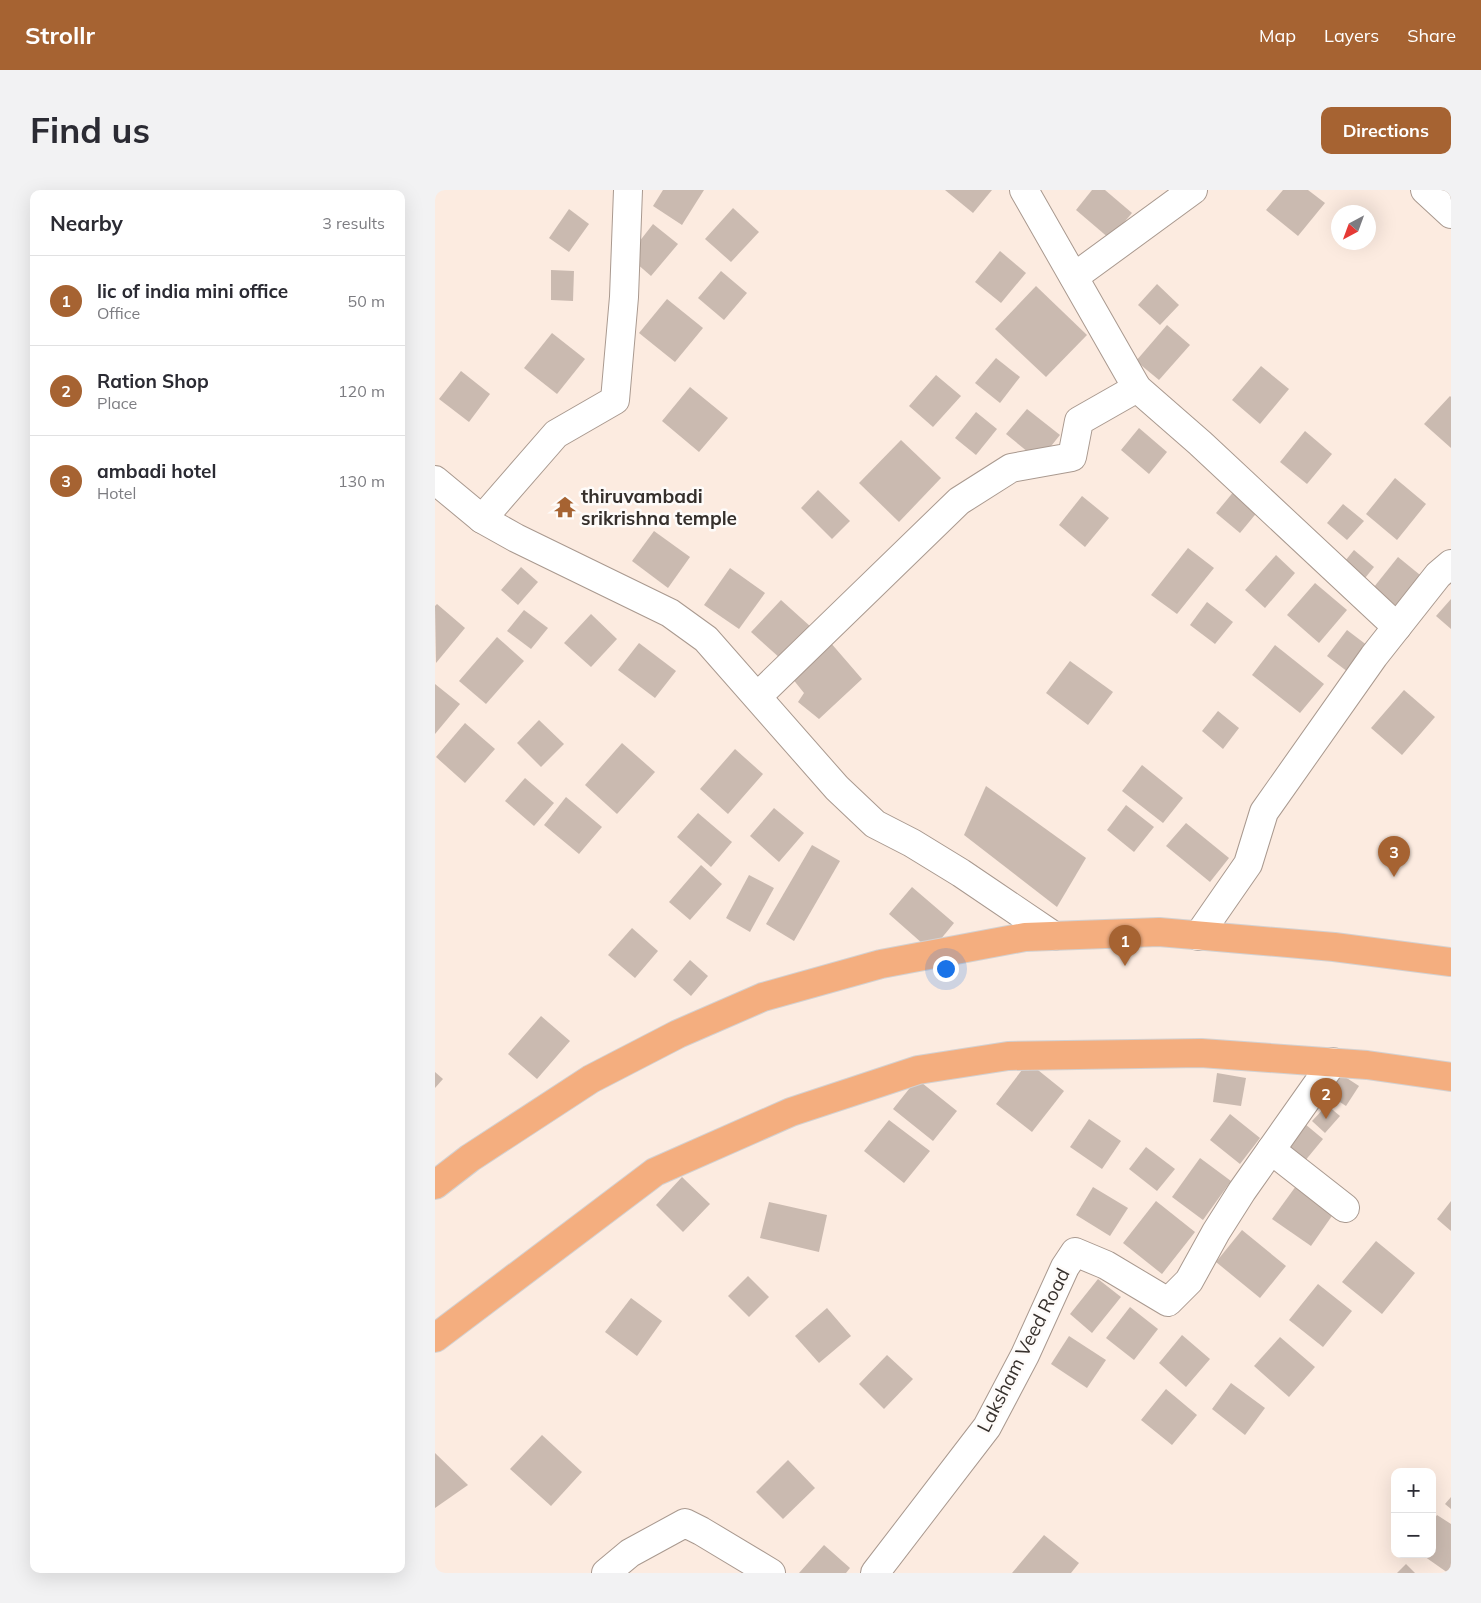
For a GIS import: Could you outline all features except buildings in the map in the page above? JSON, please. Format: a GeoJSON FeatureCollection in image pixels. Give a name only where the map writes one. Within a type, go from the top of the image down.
{"type":"FeatureCollection","features":[{"type":"Feature","properties":{"kind":"highway"},"geometry":{"type":"LineString","coordinates":[[435,1185],[470,1158],[591,1079],[678,1034],[763,997],[881,964],[1025,937],[1159,932],[1334,947],[1451,962]]}},
{"type":"Feature","properties":{"kind":"highway"},"geometry":{"type":"LineString","coordinates":[[435,1338],[655,1172],[791,1112],[918,1070],[1008,1056],[1201,1053],[1367,1065],[1451,1077]]}},
{"type":"Feature","properties":{"kind":"street"},"geometry":{"type":"LineString","coordinates":[[482,519],[556,434],[615,400],[625,297],[628,190]]}},
{"type":"Feature","properties":{"kind":"street"},"geometry":{"type":"LineString","coordinates":[[1023,190],[1137,388],[1200,442],[1397,627]]}},
{"type":"Feature","properties":{"kind":"street"},"geometry":{"type":"LineString","coordinates":[[1074,277],[1193,190]]}},
{"type":"Feature","properties":{"kind":"street"},"geometry":{"type":"LineString","coordinates":[[1425,190],[1451,214]]}},
{"type":"Feature","properties":{"kind":"street"},"geometry":{"type":"LineString","coordinates":[[758,696],[959,501],[1011,468],[1071,457],[1079,422],[1137,388]]}},
{"type":"Feature","properties":{"kind":"street"},"geometry":{"type":"LineString","coordinates":[[435,480],[482,519],[515,538],[670,613],[706,639],[837,788],[875,824],[912,843],[961,873],[1054,936]]}},
{"type":"Feature","properties":{"kind":"street"},"geometry":{"type":"LineString","coordinates":[[1198,936],[1248,864],[1264,812],[1374,656],[1438,575],[1451,564]]}},
{"type":"Feature","properties":{"kind":"street","name":"Laksham Veed Road"},"geometry":{"type":"LineString","coordinates":[[875,1573],[987,1427],[1025,1355],[1061,1275],[1075,1252],[1106,1265],[1167,1302],[1189,1281],[1215,1232],[1333,1062]]}},
{"type":"Feature","properties":{"kind":"street"},"geometry":{"type":"LineString","coordinates":[[1271,1150],[1345,1208]]}},
{"type":"Feature","properties":{"kind":"street"},"geometry":{"type":"LineString","coordinates":[[606,1573],[630,1553],[685,1524],[701,1531],[771,1573]]}},
{"type":"Feature","properties":{"kind":"place","name":"thiruvambadi srikrishna temple"},"geometry":{"type":"Point","coordinates":[565,507]}},
{"type":"Feature","properties":{"kind":"place","name":"ambadi hotel"},"geometry":{"type":"Point","coordinates":[1394,877]}},
{"type":"Feature","properties":{"kind":"place","name":"lic of india mini office"},"geometry":{"type":"Point","coordinates":[1125,966]}},
{"type":"Feature","properties":{"kind":"place","name":"Ration Shop"},"geometry":{"type":"Point","coordinates":[1326,1119]}}]}
